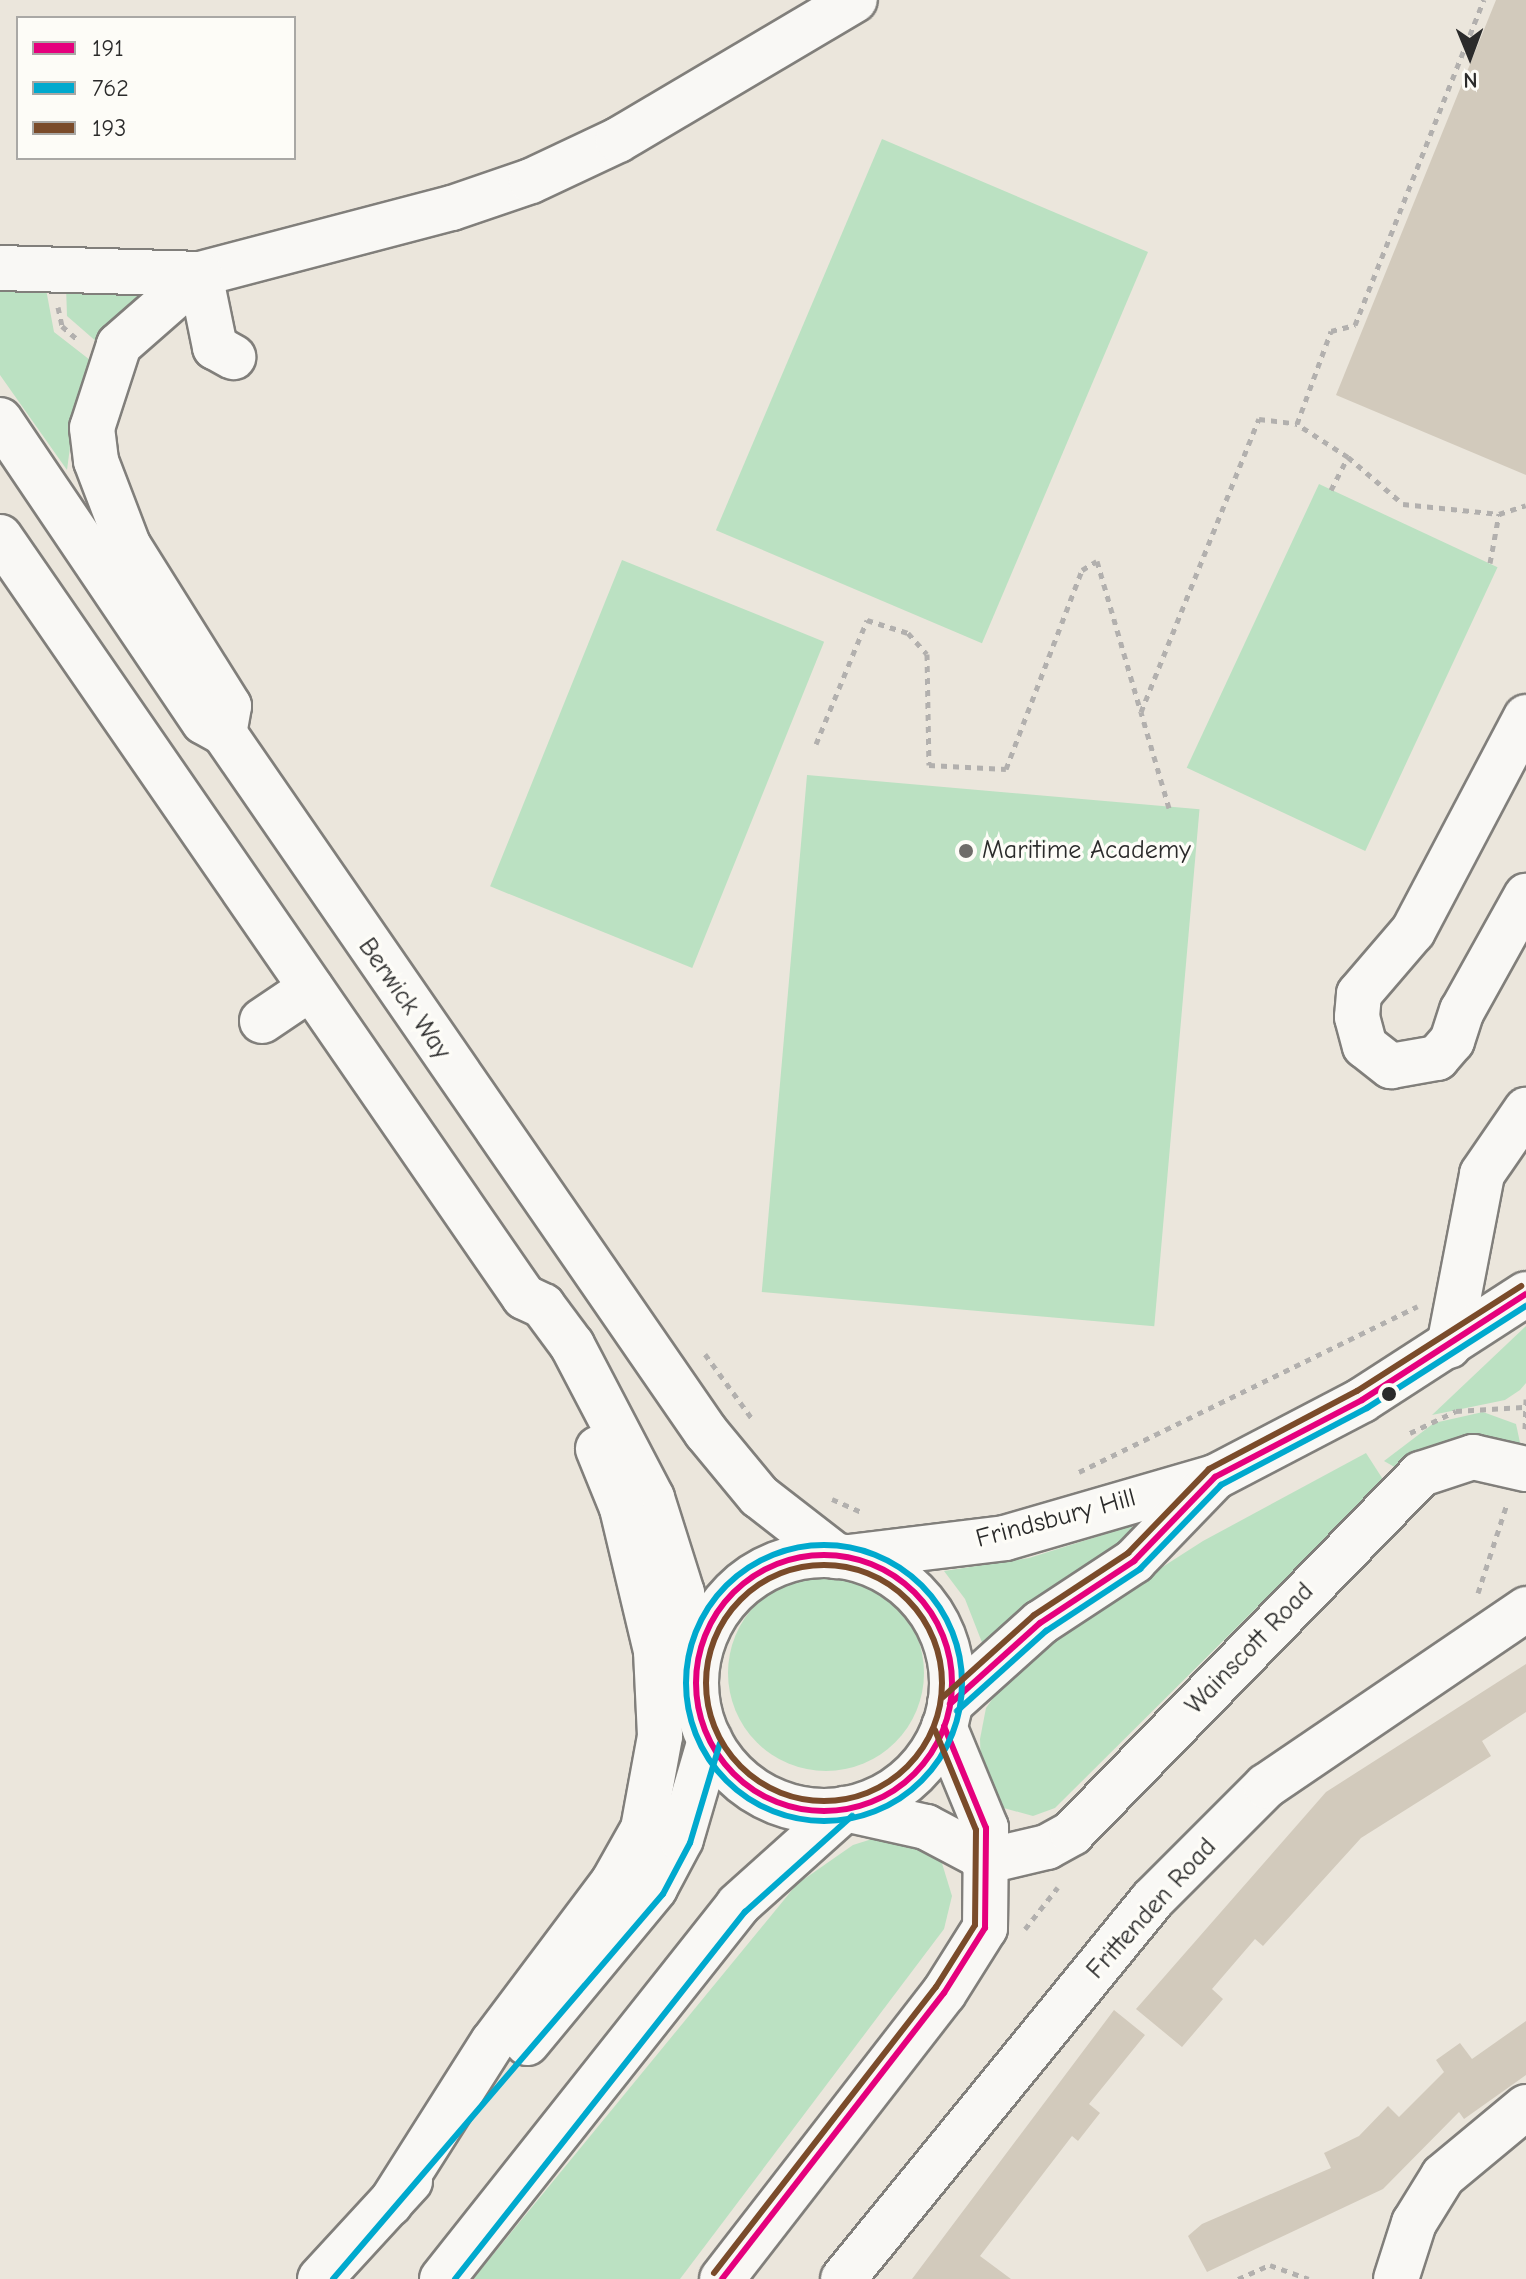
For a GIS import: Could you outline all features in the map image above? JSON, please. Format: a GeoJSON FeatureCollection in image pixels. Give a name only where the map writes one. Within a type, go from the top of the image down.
{"type":"FeatureCollection","features":[{"type":"Feature","properties":{"kind":"main road"},"geometry":{"type":"LineString","coordinates":[[743,62],[801,0]]}},
{"type":"Feature","properties":{"kind":"main road"},"geometry":{"type":"LineString","coordinates":[[0,268],[200,274],[357,238],[531,181],[618,140],[743,62],[855,0]]}},
{"type":"Feature","properties":{"kind":"main road"},"geometry":{"type":"LineString","coordinates":[[200,274],[215,347],[233,357]]}},
{"type":"Feature","properties":{"kind":"main road"},"geometry":{"type":"LineString","coordinates":[[200,274],[119,345],[92,428],[96,461],[128,545],[229,706],[224,733]]}},
{"type":"Feature","properties":{"kind":"main road","name":"Berwick Way"},"geometry":{"type":"LineString","coordinates":[[0,420],[204,722],[224,733],[706,1432],[759,1496],[841,1556]]}},
{"type":"Feature","properties":{"kind":"main road"},"geometry":{"type":"LineString","coordinates":[[0,537],[524,1297],[543,1306],[572,1345],[652,1498],[682,1593],[710,1740],[736,1776],[760,1793],[801,1808],[845,1809],[926,1827],[982,1859]]}},
{"type":"Feature","properties":{"kind":"main road"},"geometry":{"type":"LineString","coordinates":[[1526,717],[1413,931],[1359,994],[1357,1017],[1365,1046],[1391,1066],[1437,1058],[1452,1041],[1462,1011],[1526,896]]}},
{"type":"Feature","properties":{"kind":"main road"},"geometry":{"type":"LineString","coordinates":[[262,1021],[311,988]]}},
{"type":"Feature","properties":{"kind":"main road"},"geometry":{"type":"LineString","coordinates":[[1449,1346],[1482,1174],[1526,1110]]}},
{"type":"Feature","properties":{"kind":"main road"},"geometry":{"type":"LineString","coordinates":[[1526,1129],[1521,1140],[1526,1170]]}},
{"type":"Feature","properties":{"kind":"main road","name":"Frindsbury Hill"},"geometry":{"type":"LineString","coordinates":[[841,1556],[1005,1538],[1215,1477],[1449,1346],[1526,1294]]}},
{"type":"Feature","properties":{"kind":"main road"},"geometry":{"type":"LineString","coordinates":[[390,2204],[493,2042],[613,1882],[643,1829],[656,1773],[656,1651],[626,1522],[591,1430],[525,1315],[524,1297]]}},
{"type":"Feature","properties":{"kind":"main road","name":"Wainscott Road"},"geometry":{"type":"LineString","coordinates":[[982,1859],[1047,1847],[1072,1833],[1421,1474],[1473,1457],[1521,1465]]}},
{"type":"Feature","properties":{"kind":"main road","name":"Frindsbury Hill"},"geometry":{"type":"LineString","coordinates":[[947,1715],[1040,1623],[1134,1561],[1215,1477]]}},
{"type":"Feature","properties":{"kind":"main road"},"geometry":{"type":"LineString","coordinates":[[696,1677],[706,1634],[740,1587],[778,1564],[841,1556],[890,1573],[925,1604],[949,1657],[947,1715],[986,1828],[982,1859],[989,1908],[967,1961],[722,2279]]}},
{"type":"Feature","properties":{"kind":"main road","name":"Frittenden Road"},"geometry":{"type":"LineString","coordinates":[[843,2279],[1153,1899],[1266,1786],[1526,1609]]}},
{"type":"Feature","properties":{"kind":"main road"},"geometry":{"type":"LineString","coordinates":[[442,2279],[738,1905],[845,1809],[880,1798],[911,1777],[947,1715]]}},
{"type":"Feature","properties":{"kind":"main road"},"geometry":{"type":"LineString","coordinates":[[320,2279],[390,2204],[655,1888],[681,1839],[710,1740]]}},
{"type":"Feature","properties":{"kind":"main road"},"geometry":{"type":"LineString","coordinates":[[1396,2279],[1414,2223],[1443,2176],[1526,2107]]}},
{"type":"Feature","properties":{"kind":"path"},"geometry":{"type":"LineString","coordinates":[[1297,424],[1331,331],[1355,325],[1484,0]]}},
{"type":"Feature","properties":{"kind":"path"},"geometry":{"type":"LineString","coordinates":[[58,290],[62,326],[85,346]]}},
{"type":"Feature","properties":{"kind":"path"},"geometry":{"type":"LineString","coordinates":[[1141,712],[1259,419],[1297,424],[1348,457],[1403,504],[1499,514],[1526,505]]}},
{"type":"Feature","properties":{"kind":"path"},"geometry":{"type":"LineString","coordinates":[[1331,490],[1348,457]]}},
{"type":"Feature","properties":{"kind":"path"},"geometry":{"type":"LineString","coordinates":[[1490,563],[1499,514]]}},
{"type":"Feature","properties":{"kind":"path"},"geometry":{"type":"LineString","coordinates":[[816,744],[867,620],[908,633],[927,654],[929,765],[1006,769],[1082,570],[1097,561],[1169,808]]}},
{"type":"Feature","properties":{"kind":"path"},"geometry":{"type":"LineString","coordinates":[[1072,1475],[1376,1324],[1460,1289]]}},
{"type":"Feature","properties":{"kind":"path"},"geometry":{"type":"LineString","coordinates":[[696,1341],[758,1428]]}},
{"type":"Feature","properties":{"kind":"path"},"geometry":{"type":"LineString","coordinates":[[1471,1647],[1469,1615],[1521,1465],[1526,1399]]}},
{"type":"Feature","properties":{"kind":"path"},"geometry":{"type":"LineString","coordinates":[[828,1497],[877,1516]]}},
{"type":"Feature","properties":{"kind":"path"},"geometry":{"type":"LineString","coordinates":[[1020,1936],[1065,1880]]}},
{"type":"Feature","properties":{"kind":"path"},"geometry":{"type":"LineString","coordinates":[[1238,2279],[1270,2265],[1309,2279]]}},
{"type":"Feature","properties":{"kind":"green space"},"geometry":{"type":"Polygon","coordinates":[[[882,139],[1148,252],[982,643],[716,530],[882,139]]]}},
{"type":"Feature","properties":{"kind":"green space"},"geometry":{"type":"Polygon","coordinates":[[[154,283],[98,343],[67,316],[66,286],[154,283]]]}},
{"type":"Feature","properties":{"kind":"green space"},"geometry":{"type":"Polygon","coordinates":[[[46,289],[54,332],[90,360],[76,402],[67,470],[0,375],[0,292],[46,289]]]}},
{"type":"Feature","properties":{"kind":"green space"},"geometry":{"type":"Polygon","coordinates":[[[1319,484],[1498,567],[1365,851],[1187,768],[1319,484]]]}},
{"type":"Feature","properties":{"kind":"green space"},"geometry":{"type":"Polygon","coordinates":[[[622,560],[824,642],[692,968],[490,886],[622,560]]]}},
{"type":"Feature","properties":{"kind":"green space"},"geometry":{"type":"Polygon","coordinates":[[[807,775],[1200,809],[1154,1326],[762,1292],[807,775]]]}},
{"type":"Feature","properties":{"kind":"green space"},"geometry":{"type":"Polygon","coordinates":[[[1526,1326],[1526,1383],[1520,1390],[1505,1400],[1432,1415],[1526,1326]]]}},
{"type":"Feature","properties":{"kind":"green space"},"geometry":{"type":"Polygon","coordinates":[[[1483,1412],[1516,1424],[1522,1452],[1398,1469],[1384,1461],[1434,1423],[1483,1412]]]}},
{"type":"Feature","properties":{"kind":"green space"},"geometry":{"type":"Polygon","coordinates":[[[1366,1453],[1384,1481],[1055,1808],[1033,1816],[1000,1807],[981,1771],[980,1739],[986,1708],[1022,1657],[1203,1541],[1366,1453]]]}},
{"type":"Feature","properties":{"kind":"green space"},"geometry":{"type":"Polygon","coordinates":[[[1131,1526],[1139,1531],[983,1645],[965,1599],[944,1571],[1029,1558],[1131,1526]]]}},
{"type":"Feature","properties":{"kind":"green space"},"geometry":{"type":"Polygon","coordinates":[[[826,1575],[863,1582],[895,1604],[917,1636],[924,1673],[917,1710],[895,1742],[863,1764],[826,1771],[789,1764],[757,1742],[735,1710],[728,1673],[735,1636],[757,1604],[789,1582],[826,1575]]]}},
{"type":"Feature","properties":{"kind":"green space"},"geometry":{"type":"Polygon","coordinates":[[[891,1833],[920,1843],[941,1860],[952,1896],[944,1929],[680,2279],[473,2279],[797,1884],[853,1845],[891,1833]]]}},
{"type":"Feature","properties":{"kind":"building"},"geometry":{"type":"Polygon","coordinates":[[[1496,0],[1526,0],[1526,475],[1336,395],[1496,0]]]}},
{"type":"Feature","properties":{"kind":"building"},"geometry":{"type":"Polygon","coordinates":[[[1526,1664],[1526,1712],[1482,1741],[1491,1756],[1361,1838],[1263,1946],[1255,1939],[1212,1989],[1223,1999],[1182,2047],[1136,2009],[1326,1792],[1526,1664]]]}},
{"type":"Feature","properties":{"kind":"building"},"geometry":{"type":"Polygon","coordinates":[[[1114,2010],[1145,2035],[1089,2104],[1100,2113],[1078,2141],[1072,2136],[980,2256],[1011,2279],[912,2279],[1114,2010]]]}},
{"type":"Feature","properties":{"kind":"building"},"geometry":{"type":"Polygon","coordinates":[[[1526,2021],[1526,2075],[1464,2119],[1459,2112],[1383,2189],[1207,2272],[1188,2236],[1202,2224],[1331,2168],[1324,2153],[1359,2136],[1388,2106],[1399,2117],[1444,2072],[1436,2060],[1460,2043],[1472,2059],[1526,2021]]]}},
{"type":"Feature","properties":{"kind":"transit line","name":"193"},"geometry":{"type":"LineString","coordinates":[[943,1697],[1034,1615],[1128,1553],[1209,1469],[1357,1391],[1521,1286]]}},
{"type":"Feature","properties":{"kind":"transit line","name":"191"},"geometry":{"type":"LineString","coordinates":[[950,1704],[1040,1623],[1134,1561],[1215,1477],[1362,1400],[1526,1294]]}},
{"type":"Feature","properties":{"kind":"transit line","name":"762"},"geometry":{"type":"LineString","coordinates":[[957,1711],[1046,1631],[1140,1569],[1221,1485],[1367,1408],[1526,1306]]}},
{"type":"Feature","properties":{"kind":"transit line","name":"762"},"geometry":{"type":"LineString","coordinates":[[824,1545],[851,1548],[877,1556],[921,1586],[951,1630],[959,1656],[962,1683],[959,1710],[951,1736],[921,1780],[877,1810],[851,1818],[824,1821],[797,1818],[771,1810],[727,1780],[697,1736],[689,1710],[686,1683],[689,1656],[697,1630],[727,1586],[771,1556],[797,1548],[824,1545]]}},
{"type":"Feature","properties":{"kind":"transit line","name":"191"},"geometry":{"type":"LineString","coordinates":[[824,1555],[873,1565],[905,1584],[923,1602],[942,1634],[952,1683],[942,1732],[923,1764],[905,1782],[873,1801],[824,1811],[775,1801],[743,1782],[725,1764],[706,1732],[696,1683],[706,1634],[725,1602],[743,1584],[775,1565],[824,1555]]}},
{"type":"Feature","properties":{"kind":"transit line","name":"193"},"geometry":{"type":"LineString","coordinates":[[824,1565],[869,1574],[907,1600],[933,1638],[942,1683],[933,1728],[907,1766],[869,1792],[824,1801],[779,1792],[741,1766],[715,1728],[706,1683],[715,1638],[741,1600],[779,1574],[824,1565]]}},
{"type":"Feature","properties":{"kind":"transit line","name":"191"},"geometry":{"type":"LineString","coordinates":[[722,2279],[944,1993],[985,1928],[986,1828],[944,1726]]}},
{"type":"Feature","properties":{"kind":"transit line","name":"193"},"geometry":{"type":"LineString","coordinates":[[714,2273],[936,1987],[975,1925],[976,1830],[935,1730]]}},
{"type":"Feature","properties":{"kind":"transit line","name":"762"},"geometry":{"type":"LineString","coordinates":[[333,2279],[663,1894],[690,1843],[720,1743]]}},
{"type":"Feature","properties":{"kind":"transit line","name":"762"},"geometry":{"type":"LineString","coordinates":[[455,2279],[745,1912],[852,1816]]}},
{"type":"Feature","properties":{"kind":"place","name":"Maritime Academy"},"geometry":{"type":"Point","coordinates":[966,851]}}]}
